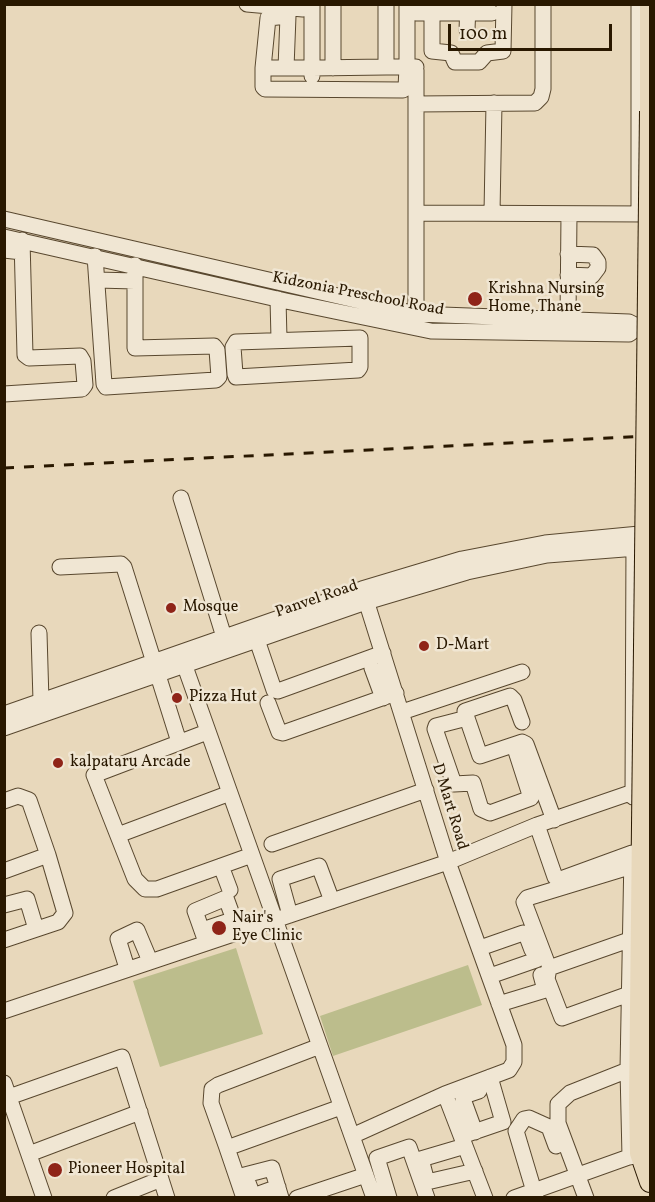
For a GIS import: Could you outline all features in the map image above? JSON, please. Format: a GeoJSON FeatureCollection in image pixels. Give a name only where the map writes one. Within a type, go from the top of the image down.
{"type":"FeatureCollection","features":[{"type":"Feature","properties":{"kind":"main road"},"geometry":{"type":"LineString","coordinates":[[650,4],[642,825],[635,1155],[651,1182]]}},
{"type":"Feature","properties":{"kind":"street"},"geometry":{"type":"LineString","coordinates":[[247,4],[299,6],[312,89]]}},
{"type":"Feature","properties":{"kind":"street"},"geometry":{"type":"LineString","coordinates":[[333,4],[333,68]]}},
{"type":"Feature","properties":{"kind":"street"},"geometry":{"type":"LineString","coordinates":[[386,4],[386,67]]}},
{"type":"Feature","properties":{"kind":"street"},"geometry":{"type":"LineString","coordinates":[[416,104],[535,103],[541,97],[543,89],[543,4]]}},
{"type":"Feature","properties":{"kind":"street"},"geometry":{"type":"LineString","coordinates":[[639,4],[645,214],[645,328]]}},
{"type":"Feature","properties":{"kind":"street"},"geometry":{"type":"LineString","coordinates":[[286,68],[288,16],[268,18],[262,87],[266,89],[403,90],[411,67],[421,8]]}},
{"type":"Feature","properties":{"kind":"street"},"geometry":{"type":"LineString","coordinates":[[421,8],[498,9],[503,51],[487,53],[479,62],[455,62],[451,53],[434,53],[421,8]]}},
{"type":"Feature","properties":{"kind":"street"},"geometry":{"type":"LineString","coordinates":[[468,9],[468,30]]}},
{"type":"Feature","properties":{"kind":"street"},"geometry":{"type":"LineString","coordinates":[[263,68],[411,67]]}},
{"type":"Feature","properties":{"kind":"street"},"geometry":{"type":"LineString","coordinates":[[411,67],[416,104],[416,321]]}},
{"type":"Feature","properties":{"kind":"street"},"geometry":{"type":"LineString","coordinates":[[492,213],[494,104]]}},
{"type":"Feature","properties":{"kind":"street"},"geometry":{"type":"LineString","coordinates":[[416,213],[645,214]]}},
{"type":"Feature","properties":{"kind":"street"},"geometry":{"type":"LineString","coordinates":[[568,319],[569,214]]}},
{"type":"Feature","properties":{"kind":"street","name":"Kidzonia Preschool Road"},"geometry":{"type":"LineString","coordinates":[[4,219],[169,265],[278,299],[360,316],[536,334],[629,334],[645,328]]}},
{"type":"Feature","properties":{"kind":"street","name":"Kidzonia Preschool Road"},"geometry":{"type":"LineString","coordinates":[[4,237],[22,246],[95,256],[135,273],[169,265],[416,321],[568,319],[629,322],[645,328]]}},
{"type":"Feature","properties":{"kind":"street"},"geometry":{"type":"LineString","coordinates":[[4,250],[22,246],[25,355],[29,358],[80,356],[83,361],[85,385],[82,389],[4,394]]}},
{"type":"Feature","properties":{"kind":"street"},"geometry":{"type":"LineString","coordinates":[[568,254],[593,255],[598,262],[598,268],[592,276],[568,275]]}},
{"type":"Feature","properties":{"kind":"street"},"geometry":{"type":"LineString","coordinates":[[95,256],[104,384],[106,387],[216,380],[219,377],[217,350],[214,346],[135,348],[135,273],[97,280]]}},
{"type":"Feature","properties":{"kind":"street"},"geometry":{"type":"LineString","coordinates":[[278,299],[279,339]]}},
{"type":"Feature","properties":{"kind":"street"},"geometry":{"type":"LineString","coordinates":[[360,316],[360,338],[360,367],[358,370],[236,377],[233,347],[236,342],[360,338]]}},
{"type":"Feature","properties":{"kind":"street"},"geometry":{"type":"LineString","coordinates":[[181,498],[224,637]]}},
{"type":"Feature","properties":{"kind":"street","name":"Panvel Road"},"geometry":{"type":"LineString","coordinates":[[634,541],[651,533]]}},
{"type":"Feature","properties":{"kind":"street"},"geometry":{"type":"LineString","coordinates":[[514,1197],[535,1194],[635,1155],[628,1070],[633,792],[634,541]]}},
{"type":"Feature","properties":{"kind":"street","name":"Panvel Road"},"geometry":{"type":"LineString","coordinates":[[182,659],[224,637],[364,595],[493,551],[544,543],[634,541],[651,547]]}},
{"type":"Feature","properties":{"kind":"street"},"geometry":{"type":"LineString","coordinates":[[60,567],[121,564],[124,567],[179,742]]}},
{"type":"Feature","properties":{"kind":"street","name":"Panvel Road"},"geometry":{"type":"LineString","coordinates":[[4,728],[182,659],[257,640],[364,595]]}},
{"type":"Feature","properties":{"kind":"street","name":"D Mart Road"},"geometry":{"type":"LineString","coordinates":[[4,1011],[150,961],[204,936],[234,926],[275,921],[448,862],[402,712],[389,695],[383,653],[364,595]]}},
{"type":"Feature","properties":{"kind":"street"},"geometry":{"type":"LineString","coordinates":[[39,633],[41,701]]}},
{"type":"Feature","properties":{"kind":"street"},"geometry":{"type":"LineString","coordinates":[[257,640],[274,690],[278,691],[383,653]]}},
{"type":"Feature","properties":{"kind":"street"},"geometry":{"type":"LineString","coordinates":[[182,659],[374,1197]]}},
{"type":"Feature","properties":{"kind":"street","name":"Panvel Road"},"geometry":{"type":"LineString","coordinates":[[4,714],[157,668]]}},
{"type":"Feature","properties":{"kind":"street"},"geometry":{"type":"LineString","coordinates":[[268,703],[279,732],[283,733],[389,695],[372,668]]}},
{"type":"Feature","properties":{"kind":"street"},"geometry":{"type":"LineString","coordinates":[[402,712],[522,672]]}},
{"type":"Feature","properties":{"kind":"street"},"geometry":{"type":"LineString","coordinates":[[459,693],[465,713],[510,696],[514,699],[522,722]]}},
{"type":"Feature","properties":{"kind":"street"},"geometry":{"type":"LineString","coordinates":[[514,745],[531,798],[490,813],[481,809],[472,783],[454,784],[435,729],[436,726],[467,718],[480,756],[522,742],[526,744],[558,879],[632,859]]}},
{"type":"Feature","properties":{"kind":"street"},"geometry":{"type":"LineString","coordinates":[[207,732],[94,775],[135,879],[145,889],[157,889],[252,855]]}},
{"type":"Feature","properties":{"kind":"street"},"geometry":{"type":"LineString","coordinates":[[272,844],[426,790]]}},
{"type":"Feature","properties":{"kind":"street"},"geometry":{"type":"LineString","coordinates":[[485,1197],[467,1138],[463,1099],[464,1096],[509,1070],[515,1053],[500,1004],[448,862],[544,823],[633,792],[651,790]]}},
{"type":"Feature","properties":{"kind":"street"},"geometry":{"type":"LineString","coordinates":[[118,835],[230,793]]}},
{"type":"Feature","properties":{"kind":"street"},"geometry":{"type":"LineString","coordinates":[[4,801],[18,796],[29,800],[65,913],[58,922],[4,932]]}},
{"type":"Feature","properties":{"kind":"street"},"geometry":{"type":"LineString","coordinates":[[533,802],[544,823]]}},
{"type":"Feature","properties":{"kind":"street"},"geometry":{"type":"LineString","coordinates":[[4,871],[48,855]]}},
{"type":"Feature","properties":{"kind":"street"},"geometry":{"type":"LineString","coordinates":[[500,1004],[545,990],[545,960],[524,902],[527,898],[632,859]]}},
{"type":"Feature","properties":{"kind":"street"},"geometry":{"type":"LineString","coordinates":[[221,866],[230,890]]}},
{"type":"Feature","properties":{"kind":"street"},"geometry":{"type":"LineString","coordinates":[[290,915],[280,879],[319,866],[332,901]]}},
{"type":"Feature","properties":{"kind":"street"},"geometry":{"type":"LineString","coordinates":[[204,936],[196,908],[226,898],[234,926]]}},
{"type":"Feature","properties":{"kind":"street"},"geometry":{"type":"LineString","coordinates":[[4,905],[27,899],[35,926]]}},
{"type":"Feature","properties":{"kind":"street"},"geometry":{"type":"LineString","coordinates":[[4,940],[35,926]]}},
{"type":"Feature","properties":{"kind":"street"},"geometry":{"type":"LineString","coordinates":[[128,969],[118,939],[128,933],[140,931],[150,961]]}},
{"type":"Feature","properties":{"kind":"street"},"geometry":{"type":"LineString","coordinates":[[480,948],[523,933],[545,960]]}},
{"type":"Feature","properties":{"kind":"street"},"geometry":{"type":"LineString","coordinates":[[490,976],[629,937]]}},
{"type":"Feature","properties":{"kind":"street"},"geometry":{"type":"LineString","coordinates":[[629,937],[549,968],[547,979],[562,1018],[629,994]]}},
{"type":"Feature","properties":{"kind":"street"},"geometry":{"type":"LineString","coordinates":[[241,1176],[272,1168],[279,1192],[253,1196],[241,1176],[227,1148],[211,1103],[213,1089],[218,1085],[320,1046]]}},
{"type":"Feature","properties":{"kind":"street"},"geometry":{"type":"LineString","coordinates":[[44,1197],[29,1154],[10,1121],[7,1090],[122,1057],[167,1197]]}},
{"type":"Feature","properties":{"kind":"street"},"geometry":{"type":"LineString","coordinates":[[573,1178],[558,1123],[558,1104],[570,1093],[628,1070]]}},
{"type":"Feature","properties":{"kind":"street"},"geometry":{"type":"LineString","coordinates":[[352,1136],[445,1094],[492,1081]]}},
{"type":"Feature","properties":{"kind":"street"},"geometry":{"type":"LineString","coordinates":[[475,1170],[427,1182],[421,1159],[504,1120],[492,1081]]}},
{"type":"Feature","properties":{"kind":"street"},"geometry":{"type":"LineString","coordinates":[[445,1094],[467,1138]]}},
{"type":"Feature","properties":{"kind":"street"},"geometry":{"type":"LineString","coordinates":[[227,1148],[341,1107]]}},
{"type":"Feature","properties":{"kind":"street"},"geometry":{"type":"LineString","coordinates":[[29,1154],[140,1112]]}},
{"type":"Feature","properties":{"kind":"street"},"geometry":{"type":"LineString","coordinates":[[535,1194],[516,1131],[524,1119],[529,1118],[549,1127],[573,1178],[586,1197]]}},
{"type":"Feature","properties":{"kind":"street"},"geometry":{"type":"LineString","coordinates":[[389,1197],[377,1158],[409,1147],[427,1197]]}},
{"type":"Feature","properties":{"kind":"street"},"geometry":{"type":"LineString","coordinates":[[297,1197],[366,1175]]}},
{"type":"Feature","properties":{"kind":"street"},"geometry":{"type":"LineString","coordinates":[[241,1176],[244,1197]]}},
{"type":"Feature","properties":{"kind":"street"},"geometry":{"type":"LineString","coordinates":[[114,1197],[161,1179]]}},
{"type":"Feature","properties":{"kind":"green space"},"geometry":{"type":"Polygon","coordinates":[[[236,948],[263,1034],[160,1067],[133,981],[236,948]]]}},
{"type":"Feature","properties":{"kind":"green space"},"geometry":{"type":"Polygon","coordinates":[[[468,965],[482,1005],[333,1056],[320,1016],[468,965]]]}},
{"type":"Feature","properties":{"kind":"railway"},"geometry":{"type":"LineString","coordinates":[[4,468],[650,436]]}},
{"type":"Feature","properties":{"kind":"place","name":"Krishna Nursing Home, Thane"},"geometry":{"type":"Point","coordinates":[475,299]}},
{"type":"Feature","properties":{"kind":"place","name":"Mosque"},"geometry":{"type":"Point","coordinates":[171,608]}},
{"type":"Feature","properties":{"kind":"place","name":"D-Mart"},"geometry":{"type":"Point","coordinates":[424,646]}},
{"type":"Feature","properties":{"kind":"place","name":"Pizza Hut"},"geometry":{"type":"Point","coordinates":[177,698]}},
{"type":"Feature","properties":{"kind":"place","name":"kalpataru Arcade"},"geometry":{"type":"Point","coordinates":[58,763]}},
{"type":"Feature","properties":{"kind":"place","name":"Nair's Eye Clinic"},"geometry":{"type":"Point","coordinates":[219,928]}},
{"type":"Feature","properties":{"kind":"place","name":"Pioneer Hospital"},"geometry":{"type":"Point","coordinates":[55,1170]}}]}
